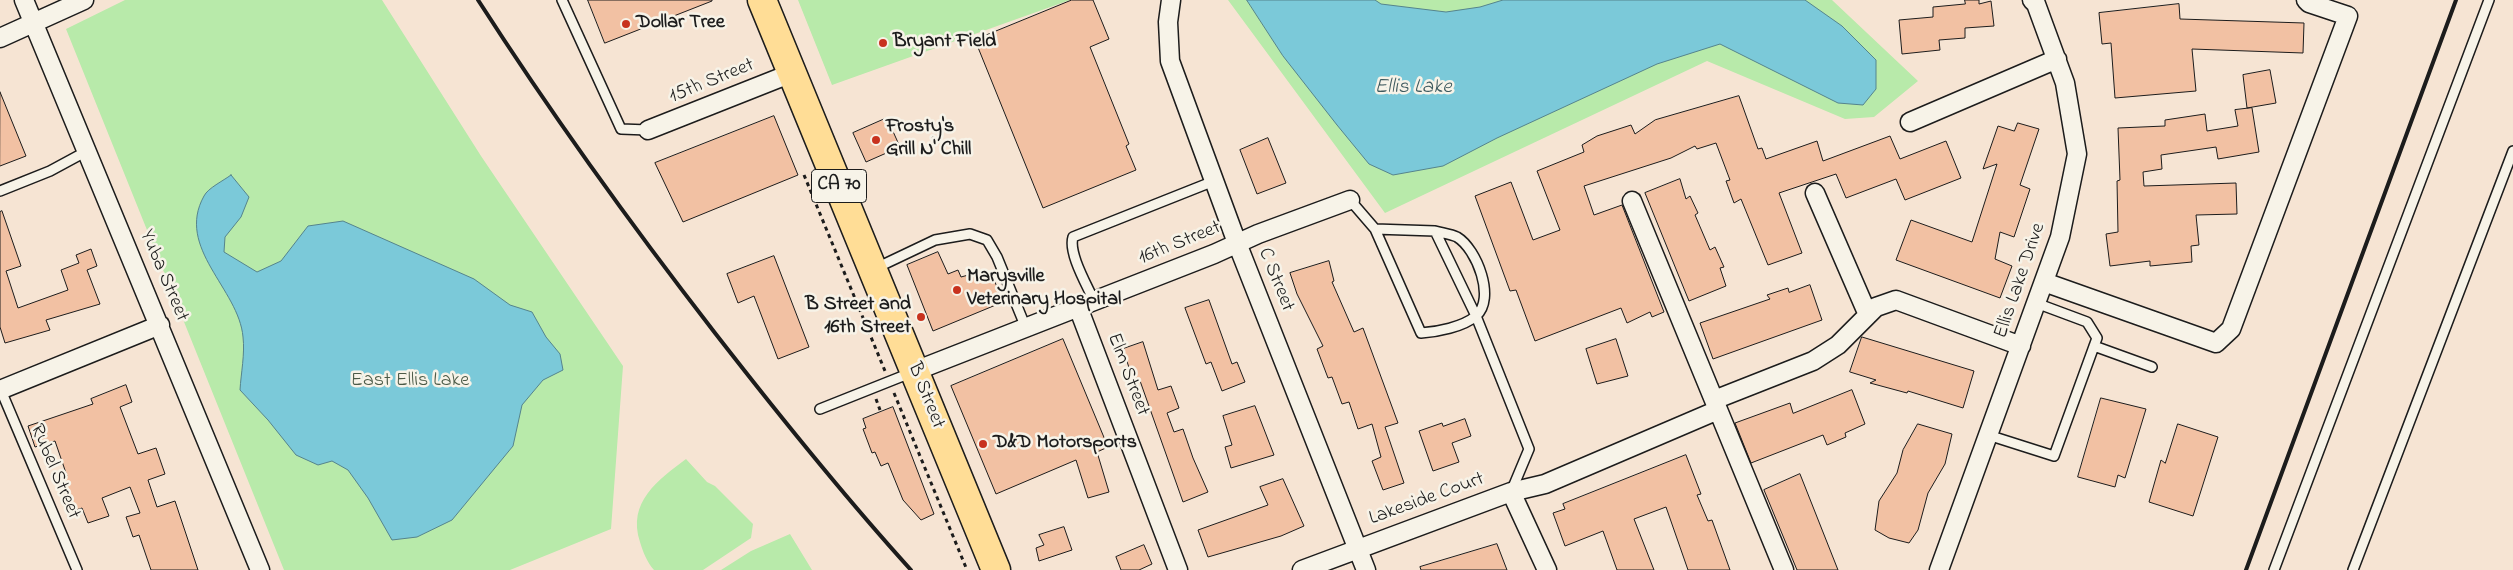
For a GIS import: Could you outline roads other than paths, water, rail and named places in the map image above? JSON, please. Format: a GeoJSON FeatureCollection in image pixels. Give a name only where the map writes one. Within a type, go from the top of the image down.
{"type":"FeatureCollection","features":[{"type":"Feature","properties":{"kind":"highway","name":"B Street"},"geometry":{"type":"LineString","coordinates":[[762,0],[996,570]]}},
{"type":"Feature","properties":{"kind":"street","name":"Yuba Street"},"geometry":{"type":"LineString","coordinates":[[24,0],[260,570]]}},
{"type":"Feature","properties":{"kind":"street"},"geometry":{"type":"LineString","coordinates":[[0,38],[84,0]]}},
{"type":"Feature","properties":{"kind":"street","name":"C Street"},"geometry":{"type":"LineString","coordinates":[[1171,0],[1168,22],[1170,61],[1237,243],[1366,570]]}},
{"type":"Feature","properties":{"kind":"street"},"geometry":{"type":"LineString","coordinates":[[2044,282],[2216,343],[2231,329],[2348,16],[2308,3],[2306,0]]}},
{"type":"Feature","properties":{"kind":"street","name":"Ellis Lake Drive"},"geometry":{"type":"LineString","coordinates":[[1939,570],[2060,237],[2077,154],[2066,83],[2037,1]]}},
{"type":"Feature","properties":{"kind":"street"},"geometry":{"type":"LineString","coordinates":[[1910,122],[2056,59]]}},
{"type":"Feature","properties":{"kind":"street","name":"15th Street"},"geometry":{"type":"LineString","coordinates":[[648,130],[792,73]]}},
{"type":"Feature","properties":{"kind":"street"},"geometry":{"type":"LineString","coordinates":[[1815,193],[1868,314]]}},
{"type":"Feature","properties":{"kind":"street","name":"16th Street"},"geometry":{"type":"LineString","coordinates":[[915,371],[1350,200]]}},
{"type":"Feature","properties":{"kind":"street"},"geometry":{"type":"LineString","coordinates":[[1632,201],[1784,570]]}},
{"type":"Feature","properties":{"kind":"street","name":"Lakeside Court"},"geometry":{"type":"LineString","coordinates":[[1302,570],[1511,492],[1545,484],[1813,361],[1838,345],[1876,306],[1896,300],[2021,346]]}},
{"type":"Feature","properties":{"kind":"street","name":"Elm Street"},"geometry":{"type":"LineString","coordinates":[[1086,304],[1178,570]]}},
{"type":"Feature","properties":{"kind":"street"},"geometry":{"type":"LineString","coordinates":[[0,389],[160,325]]}},
{"type":"Feature","properties":{"kind":"street"},"geometry":{"type":"LineString","coordinates":[[1511,492],[1547,570]]}},
{"type":"Feature","properties":{"kind":"lane"},"geometry":{"type":"LineString","coordinates":[[562,0],[621,129],[648,130]]}},
{"type":"Feature","properties":{"kind":"lane"},"geometry":{"type":"LineString","coordinates":[[2274,570],[2489,0]]}},
{"type":"Feature","properties":{"kind":"lane"},"geometry":{"type":"LineString","coordinates":[[0,191],[50,171],[87,151]]}},
{"type":"Feature","properties":{"kind":"lane"},"geometry":{"type":"LineString","coordinates":[[2353,570],[2513,151]]}},
{"type":"Feature","properties":{"kind":"lane"},"geometry":{"type":"LineString","coordinates":[[1086,304],[1071,244],[1073,238],[1214,181]]}},
{"type":"Feature","properties":{"kind":"lane"},"geometry":{"type":"LineString","coordinates":[[1350,200],[1375,229],[1421,333],[1441,332],[1476,316],[1480,310],[1485,281],[1479,266],[1458,238],[1435,231],[1375,229]]}},
{"type":"Feature","properties":{"kind":"lane"},"geometry":{"type":"LineString","coordinates":[[1435,231],[1476,316],[1529,449],[1511,492]]}},
{"type":"Feature","properties":{"kind":"lane"},"geometry":{"type":"LineString","coordinates":[[874,269],[935,240],[970,234],[988,240],[997,257],[1026,328]]}},
{"type":"Feature","properties":{"kind":"lane"},"geometry":{"type":"LineString","coordinates":[[1988,435],[2054,456],[2097,338],[2087,322],[2036,303]]}},
{"type":"Feature","properties":{"kind":"lane"},"geometry":{"type":"LineString","coordinates":[[2094,346],[2152,367]]}},
{"type":"Feature","properties":{"kind":"lane"},"geometry":{"type":"LineString","coordinates":[[820,408],[915,371]]}},
{"type":"Feature","properties":{"kind":"lane","name":"Rubel Street"},"geometry":{"type":"LineString","coordinates":[[0,389],[77,570]]}},
{"type":"Feature","properties":{"kind":"water","name":"Ellis Lake"},"geometry":{"type":"Polygon","coordinates":[[[1247,0],[1375,0],[1381,4],[1446,12],[1480,7],[1503,0],[1805,0],[1842,26],[1876,60],[1876,89],[1863,105],[1838,103],[1720,44],[1657,64],[1497,138],[1443,166],[1393,175],[1369,164],[1283,56],[1247,0]]]}},
{"type":"Feature","properties":{"kind":"water"},"geometry":{"type":"Polygon","coordinates":[[[231,175],[249,197],[241,217],[225,237],[224,252],[257,272],[281,261],[308,226],[343,221],[474,279],[510,305],[532,312],[546,337],[560,354],[563,370],[543,380],[522,405],[513,446],[452,520],[417,537],[392,540],[368,498],[348,470],[332,461],[318,465],[296,455],[268,420],[240,390],[243,337],[239,319],[211,268],[197,233],[197,215],[204,196],[212,187],[231,175]]]}},
{"type":"Feature","properties":{"kind":"railway"},"geometry":{"type":"LineString","coordinates":[[478,0],[564,128],[684,293],[811,453],[911,570]]}},
{"type":"Feature","properties":{"kind":"railway"},"geometry":{"type":"LineString","coordinates":[[2246,570],[2456,0]]}},
{"type":"Feature","properties":{"kind":"place","name":"Dollar Tree"},"geometry":{"type":"Point","coordinates":[626,24]}},
{"type":"Feature","properties":{"kind":"place","name":"Bryant Field"},"geometry":{"type":"Point","coordinates":[883,43]}},
{"type":"Feature","properties":{"kind":"place","name":"Frosty's Grill N' Chill"},"geometry":{"type":"Point","coordinates":[876,140]}},
{"type":"Feature","properties":{"kind":"place","name":"Marysville Veterinary Hospital"},"geometry":{"type":"Point","coordinates":[957,290]}},
{"type":"Feature","properties":{"kind":"place","name":"B Street and 16th Street"},"geometry":{"type":"Point","coordinates":[921,317]}},
{"type":"Feature","properties":{"kind":"place","name":"D&D Motorsports"},"geometry":{"type":"Point","coordinates":[983,444]}},
{"type":"Feature","properties":{"kind":"park label","name":"East Ellis Lake"},"geometry":{"type":"Point","coordinates":[410,382]}}]}
